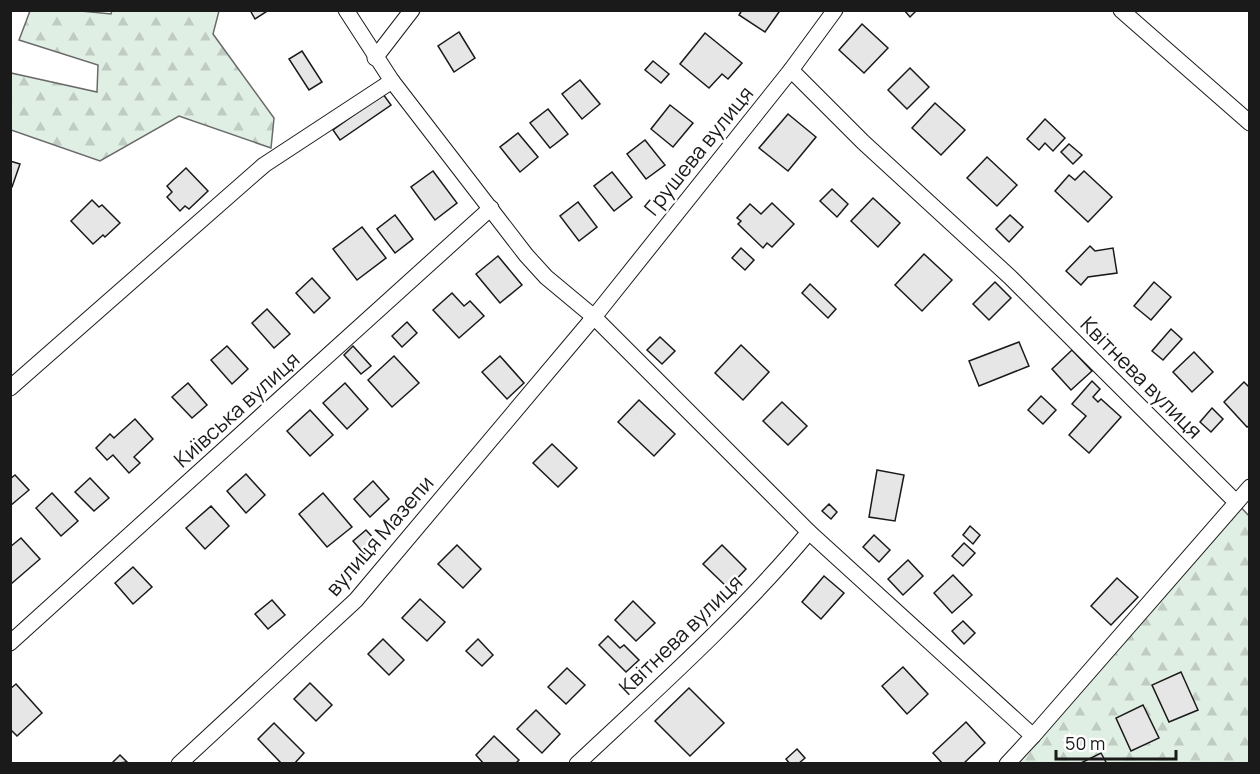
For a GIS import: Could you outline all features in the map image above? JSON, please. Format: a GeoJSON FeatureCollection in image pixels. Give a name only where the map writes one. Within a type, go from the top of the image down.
{"type":"FeatureCollection","features":[{"type":"Feature","properties":{"kind":"street"},"geometry":{"type":"LineString","coordinates":[[346,10],[375,58],[525,255],[546,277],[594,317],[810,532],[1033,736]]}},
{"type":"Feature","properties":{"kind":"street"},"geometry":{"type":"LineString","coordinates":[[375,58],[412,10]]}},
{"type":"Feature","properties":{"kind":"street","name":"Грушева вулиця"},"geometry":{"type":"LineString","coordinates":[[594,317],[835,10]]}},
{"type":"Feature","properties":{"kind":"street"},"geometry":{"type":"LineString","coordinates":[[1122,10],[1250,123]]}},
{"type":"Feature","properties":{"kind":"street","name":"Квітнева вулиця"},"geometry":{"type":"LineString","coordinates":[[790,70],[863,142],[1010,277],[1236,502]]}},
{"type":"Feature","properties":{"kind":"street"},"geometry":{"type":"LineString","coordinates":[[10,388],[264,165],[392,81]]}},
{"type":"Feature","properties":{"kind":"street","name":"Київська вулиця"},"geometry":{"type":"LineString","coordinates":[[10,643],[491,208]]}},
{"type":"Feature","properties":{"kind":"street","name":"вулиця Мазепи"},"geometry":{"type":"LineString","coordinates":[[178,764],[356,600],[594,317]]}},
{"type":"Feature","properties":{"kind":"street"},"geometry":{"type":"LineString","coordinates":[[1007,764],[1250,487]]}},
{"type":"Feature","properties":{"kind":"street","name":"Квітнева вулиця"},"geometry":{"type":"LineString","coordinates":[[577,764],[776,572],[810,532]]}},
{"type":"Feature","properties":{"kind":"green space"},"geometry":{"type":"Polygon","coordinates":[[[112,10],[219,11],[213,34],[274,118],[271,148],[179,116],[100,161],[11,130],[11,73],[97,92],[98,65],[19,40],[30,11],[81,11],[111,14],[112,10]]]}},
{"type":"Feature","properties":{"kind":"green space"},"geometry":{"type":"Polygon","coordinates":[[[1236,502],[1250,517],[1249,763],[1010,764],[1236,502]]]}},
{"type":"Feature","properties":{"kind":"building"},"geometry":{"type":"Polygon","coordinates":[[[250,10],[269,10],[255,19],[250,10]]]}},
{"type":"Feature","properties":{"kind":"building"},"geometry":{"type":"Polygon","coordinates":[[[742,10],[777,10],[779,12],[765,32],[739,15],[742,10]]]}},
{"type":"Feature","properties":{"kind":"building"},"geometry":{"type":"Polygon","coordinates":[[[904,10],[917,10],[910,17],[904,10]]]}},
{"type":"Feature","properties":{"kind":"building"},"geometry":{"type":"Polygon","coordinates":[[[862,24],[888,48],[864,73],[839,50],[862,24]]]}},
{"type":"Feature","properties":{"kind":"building"},"geometry":{"type":"Polygon","coordinates":[[[459,32],[475,58],[454,72],[438,46],[459,32]]]}},
{"type":"Feature","properties":{"kind":"building"},"geometry":{"type":"Polygon","coordinates":[[[705,33],[742,63],[728,79],[722,74],[709,88],[680,64],[705,33]]]}},
{"type":"Feature","properties":{"kind":"building"},"geometry":{"type":"Polygon","coordinates":[[[302,51],[322,82],[309,90],[289,59],[302,51]]]}},
{"type":"Feature","properties":{"kind":"building"},"geometry":{"type":"Polygon","coordinates":[[[653,61],[669,74],[661,83],[645,70],[653,61]]]}},
{"type":"Feature","properties":{"kind":"building"},"geometry":{"type":"Polygon","coordinates":[[[910,68],[929,87],[907,109],[888,90],[910,68]]]}},
{"type":"Feature","properties":{"kind":"building"},"geometry":{"type":"Polygon","coordinates":[[[580,80],[600,104],[582,119],[562,94],[580,80]]]}},
{"type":"Feature","properties":{"kind":"building"},"geometry":{"type":"Polygon","coordinates":[[[383,94],[391,105],[340,140],[333,130],[383,94]]]}},
{"type":"Feature","properties":{"kind":"building"},"geometry":{"type":"Polygon","coordinates":[[[935,103],[965,130],[941,155],[912,128],[935,103]]]}},
{"type":"Feature","properties":{"kind":"building"},"geometry":{"type":"Polygon","coordinates":[[[670,105],[693,123],[673,147],[651,129],[670,105]]]}},
{"type":"Feature","properties":{"kind":"building"},"geometry":{"type":"Polygon","coordinates":[[[548,109],[568,134],[550,148],[530,123],[548,109]]]}},
{"type":"Feature","properties":{"kind":"building"},"geometry":{"type":"Polygon","coordinates":[[[788,114],[816,137],[788,171],[759,148],[788,114]]]}},
{"type":"Feature","properties":{"kind":"building"},"geometry":{"type":"Polygon","coordinates":[[[1045,119],[1065,138],[1053,151],[1045,143],[1039,150],[1027,139],[1045,119]]]}},
{"type":"Feature","properties":{"kind":"building"},"geometry":{"type":"Polygon","coordinates":[[[518,133],[538,157],[520,172],[500,147],[518,133]]]}},
{"type":"Feature","properties":{"kind":"building"},"geometry":{"type":"Polygon","coordinates":[[[645,140],[665,165],[646,179],[627,154],[645,140]]]}},
{"type":"Feature","properties":{"kind":"building"},"geometry":{"type":"Polygon","coordinates":[[[1069,144],[1082,155],[1073,164],[1061,152],[1069,144]]]}},
{"type":"Feature","properties":{"kind":"building"},"geometry":{"type":"Polygon","coordinates":[[[987,157],[1017,185],[997,206],[967,178],[987,157]]]}},
{"type":"Feature","properties":{"kind":"building"},"geometry":{"type":"Polygon","coordinates":[[[10,161],[20,164],[12,187],[10,187],[10,161]]]}},
{"type":"Feature","properties":{"kind":"building"},"geometry":{"type":"Polygon","coordinates":[[[186,168],[208,191],[189,209],[185,206],[180,211],[167,197],[172,192],[167,186],[186,168]]]}},
{"type":"Feature","properties":{"kind":"building"},"geometry":{"type":"Polygon","coordinates":[[[433,171],[457,203],[435,220],[411,187],[433,171]]]}},
{"type":"Feature","properties":{"kind":"building"},"geometry":{"type":"Polygon","coordinates":[[[1084,171],[1112,197],[1088,222],[1055,191],[1069,175],[1075,180],[1084,171]]]}},
{"type":"Feature","properties":{"kind":"building"},"geometry":{"type":"Polygon","coordinates":[[[612,172],[632,197],[614,211],[594,186],[612,172]]]}},
{"type":"Feature","properties":{"kind":"building"},"geometry":{"type":"Polygon","coordinates":[[[832,189],[848,204],[837,217],[820,201],[832,189]]]}},
{"type":"Feature","properties":{"kind":"building"},"geometry":{"type":"Polygon","coordinates":[[[873,198],[900,223],[878,247],[851,221],[873,198]]]}},
{"type":"Feature","properties":{"kind":"building"},"geometry":{"type":"Polygon","coordinates":[[[92,200],[99,207],[102,205],[120,223],[105,237],[103,235],[93,244],[71,221],[92,200]]]}},
{"type":"Feature","properties":{"kind":"building"},"geometry":{"type":"Polygon","coordinates":[[[578,202],[597,227],[579,241],[560,216],[578,202]]]}},
{"type":"Feature","properties":{"kind":"building"},"geometry":{"type":"Polygon","coordinates":[[[772,203],[794,224],[772,247],[767,243],[763,248],[738,224],[741,221],[737,218],[750,204],[761,214],[772,203]]]}},
{"type":"Feature","properties":{"kind":"building"},"geometry":{"type":"Polygon","coordinates":[[[395,215],[413,239],[395,253],[377,229],[395,215]]]}},
{"type":"Feature","properties":{"kind":"building"},"geometry":{"type":"Polygon","coordinates":[[[1010,215],[1023,227],[1009,242],[996,229],[1010,215]]]}},
{"type":"Feature","properties":{"kind":"building"},"geometry":{"type":"Polygon","coordinates":[[[362,227],[386,258],[357,280],[333,249],[362,227]]]}},
{"type":"Feature","properties":{"kind":"building"},"geometry":{"type":"Polygon","coordinates":[[[1090,246],[1095,251],[1113,248],[1117,273],[1088,277],[1081,285],[1066,271],[1090,246]]]}},
{"type":"Feature","properties":{"kind":"building"},"geometry":{"type":"Polygon","coordinates":[[[741,248],[754,260],[745,270],[732,258],[741,248]]]}},
{"type":"Feature","properties":{"kind":"building"},"geometry":{"type":"Polygon","coordinates":[[[924,254],[952,280],[922,311],[895,285],[924,254]]]}},
{"type":"Feature","properties":{"kind":"building"},"geometry":{"type":"Polygon","coordinates":[[[498,256],[522,285],[500,303],[476,274],[498,256]]]}},
{"type":"Feature","properties":{"kind":"building"},"geometry":{"type":"Polygon","coordinates":[[[312,278],[330,298],[314,313],[296,293],[312,278]]]}},
{"type":"Feature","properties":{"kind":"building"},"geometry":{"type":"Polygon","coordinates":[[[995,282],[1011,298],[989,320],[973,304],[995,282]]]}},
{"type":"Feature","properties":{"kind":"building"},"geometry":{"type":"Polygon","coordinates":[[[1154,282],[1171,297],[1151,320],[1134,306],[1154,282]]]}},
{"type":"Feature","properties":{"kind":"building"},"geometry":{"type":"Polygon","coordinates":[[[810,284],[836,309],[828,318],[802,293],[810,284]]]}},
{"type":"Feature","properties":{"kind":"building"},"geometry":{"type":"Polygon","coordinates":[[[452,293],[464,306],[470,301],[484,316],[459,338],[433,310],[452,293]]]}},
{"type":"Feature","properties":{"kind":"building"},"geometry":{"type":"Polygon","coordinates":[[[267,309],[290,334],[274,348],[252,323],[267,309]]]}},
{"type":"Feature","properties":{"kind":"building"},"geometry":{"type":"Polygon","coordinates":[[[407,322],[417,333],[402,347],[392,336],[407,322]]]}},
{"type":"Feature","properties":{"kind":"building"},"geometry":{"type":"Polygon","coordinates":[[[1171,329],[1182,339],[1163,360],[1152,351],[1171,329]]]}},
{"type":"Feature","properties":{"kind":"building"},"geometry":{"type":"Polygon","coordinates":[[[660,337],[675,351],[662,364],[647,350],[660,337]]]}},
{"type":"Feature","properties":{"kind":"building"},"geometry":{"type":"Polygon","coordinates":[[[1019,342],[1029,366],[979,386],[969,361],[1019,342]]]}},
{"type":"Feature","properties":{"kind":"building"},"geometry":{"type":"Polygon","coordinates":[[[741,345],[769,372],[743,400],[715,373],[741,345]]]}},
{"type":"Feature","properties":{"kind":"building"},"geometry":{"type":"Polygon","coordinates":[[[227,346],[248,369],[232,384],[211,360],[227,346]]]}},
{"type":"Feature","properties":{"kind":"building"},"geometry":{"type":"Polygon","coordinates":[[[353,346],[371,366],[361,374],[344,355],[353,346]]]}},
{"type":"Feature","properties":{"kind":"building"},"geometry":{"type":"Polygon","coordinates":[[[1072,350],[1092,371],[1071,390],[1052,369],[1072,350]]]}},
{"type":"Feature","properties":{"kind":"building"},"geometry":{"type":"Polygon","coordinates":[[[1194,352],[1213,372],[1192,392],[1173,372],[1194,352]]]}},
{"type":"Feature","properties":{"kind":"building"},"geometry":{"type":"Polygon","coordinates":[[[394,356],[419,383],[392,407],[368,380],[394,356]]]}},
{"type":"Feature","properties":{"kind":"building"},"geometry":{"type":"Polygon","coordinates":[[[500,356],[524,383],[507,399],[482,372],[500,356]]]}},
{"type":"Feature","properties":{"kind":"building"},"geometry":{"type":"Polygon","coordinates":[[[1092,381],[1100,389],[1093,397],[1098,402],[1101,399],[1121,417],[1089,453],[1069,435],[1086,416],[1072,404],[1092,381]]]}},
{"type":"Feature","properties":{"kind":"building"},"geometry":{"type":"Polygon","coordinates":[[[1244,382],[1250,388],[1250,425],[1247,427],[1224,402],[1244,382]]]}},
{"type":"Feature","properties":{"kind":"building"},"geometry":{"type":"Polygon","coordinates":[[[188,383],[207,405],[192,418],[172,397],[188,383]]]}},
{"type":"Feature","properties":{"kind":"building"},"geometry":{"type":"Polygon","coordinates":[[[345,383],[368,409],[347,429],[323,403],[345,383]]]}},
{"type":"Feature","properties":{"kind":"building"},"geometry":{"type":"Polygon","coordinates":[[[1041,396],[1056,410],[1043,424],[1028,410],[1041,396]]]}},
{"type":"Feature","properties":{"kind":"building"},"geometry":{"type":"Polygon","coordinates":[[[639,400],[675,434],[654,456],[618,422],[639,400]]]}},
{"type":"Feature","properties":{"kind":"building"},"geometry":{"type":"Polygon","coordinates":[[[782,402],[807,426],[788,445],[763,421],[782,402]]]}},
{"type":"Feature","properties":{"kind":"building"},"geometry":{"type":"Polygon","coordinates":[[[1212,408],[1223,419],[1211,432],[1200,422],[1212,408]]]}},
{"type":"Feature","properties":{"kind":"building"},"geometry":{"type":"Polygon","coordinates":[[[310,410],[333,435],[310,456],[287,431],[310,410]]]}},
{"type":"Feature","properties":{"kind":"building"},"geometry":{"type":"Polygon","coordinates":[[[135,419],[153,439],[134,457],[140,463],[129,473],[113,455],[107,460],[96,448],[110,434],[114,438],[135,419]]]}},
{"type":"Feature","properties":{"kind":"building"},"geometry":{"type":"Polygon","coordinates":[[[552,444],[577,468],[558,487],[533,463],[552,444]]]}},
{"type":"Feature","properties":{"kind":"building"},"geometry":{"type":"Polygon","coordinates":[[[877,470],[904,475],[895,521],[869,517],[877,470]]]}},
{"type":"Feature","properties":{"kind":"building"},"geometry":{"type":"Polygon","coordinates":[[[246,474],[265,495],[246,513],[227,491],[246,474]]]}},
{"type":"Feature","properties":{"kind":"building"},"geometry":{"type":"Polygon","coordinates":[[[15,475],[29,490],[10,506],[10,479],[15,475]]]}},
{"type":"Feature","properties":{"kind":"building"},"geometry":{"type":"Polygon","coordinates":[[[90,478],[109,498],[94,511],[75,492],[90,478]]]}},
{"type":"Feature","properties":{"kind":"building"},"geometry":{"type":"Polygon","coordinates":[[[373,481],[389,499],[370,517],[354,499],[373,481]]]}},
{"type":"Feature","properties":{"kind":"building"},"geometry":{"type":"Polygon","coordinates":[[[52,493],[78,521],[61,536],[36,508],[52,493]]]}},
{"type":"Feature","properties":{"kind":"building"},"geometry":{"type":"Polygon","coordinates":[[[323,493],[352,527],[327,547],[299,514],[323,493]]]}},
{"type":"Feature","properties":{"kind":"building"},"geometry":{"type":"Polygon","coordinates":[[[829,504],[837,512],[831,519],[822,511],[829,504]]]}},
{"type":"Feature","properties":{"kind":"building"},"geometry":{"type":"Polygon","coordinates":[[[211,506],[229,526],[205,549],[186,528],[211,506]]]}},
{"type":"Feature","properties":{"kind":"building"},"geometry":{"type":"Polygon","coordinates":[[[970,526],[980,535],[973,544],[963,535],[970,526]]]}},
{"type":"Feature","properties":{"kind":"building"},"geometry":{"type":"Polygon","coordinates":[[[366,530],[377,542],[364,554],[353,541],[366,530]]]}},
{"type":"Feature","properties":{"kind":"building"},"geometry":{"type":"Polygon","coordinates":[[[874,535],[890,550],[879,562],[863,547],[874,535]]]}},
{"type":"Feature","properties":{"kind":"building"},"geometry":{"type":"Polygon","coordinates":[[[21,538],[40,559],[11,584],[10,547],[21,538]]]}},
{"type":"Feature","properties":{"kind":"building"},"geometry":{"type":"Polygon","coordinates":[[[964,543],[975,553],[963,566],[952,556],[964,543]]]}},
{"type":"Feature","properties":{"kind":"building"},"geometry":{"type":"Polygon","coordinates":[[[457,545],[481,569],[463,588],[438,564],[457,545]]]}},
{"type":"Feature","properties":{"kind":"building"},"geometry":{"type":"Polygon","coordinates":[[[722,545],[746,569],[728,588],[703,564],[722,545]]]}},
{"type":"Feature","properties":{"kind":"building"},"geometry":{"type":"Polygon","coordinates":[[[908,560],[923,576],[903,595],[888,579],[908,560]]]}},
{"type":"Feature","properties":{"kind":"building"},"geometry":{"type":"Polygon","coordinates":[[[133,567],[152,587],[133,604],[115,583],[133,567]]]}},
{"type":"Feature","properties":{"kind":"building"},"geometry":{"type":"Polygon","coordinates":[[[953,575],[972,595],[952,613],[934,593],[953,575]]]}},
{"type":"Feature","properties":{"kind":"building"},"geometry":{"type":"Polygon","coordinates":[[[824,576],[844,593],[821,619],[802,602],[824,576]]]}},
{"type":"Feature","properties":{"kind":"building"},"geometry":{"type":"Polygon","coordinates":[[[1117,578],[1138,597],[1111,625],[1091,606],[1117,578]]]}},
{"type":"Feature","properties":{"kind":"building"},"geometry":{"type":"Polygon","coordinates":[[[420,599],[445,622],[427,641],[402,618],[420,599]]]}},
{"type":"Feature","properties":{"kind":"building"},"geometry":{"type":"Polygon","coordinates":[[[272,600],[285,615],[268,629],[255,614],[272,600]]]}},
{"type":"Feature","properties":{"kind":"building"},"geometry":{"type":"Polygon","coordinates":[[[633,601],[655,623],[636,641],[615,620],[633,601]]]}},
{"type":"Feature","properties":{"kind":"building"},"geometry":{"type":"Polygon","coordinates":[[[963,621],[975,633],[964,644],[952,631],[963,621]]]}},
{"type":"Feature","properties":{"kind":"building"},"geometry":{"type":"Polygon","coordinates":[[[608,636],[620,648],[624,645],[639,660],[626,672],[599,645],[608,636]]]}},
{"type":"Feature","properties":{"kind":"building"},"geometry":{"type":"Polygon","coordinates":[[[383,639],[404,660],[389,675],[368,654],[383,639]]]}},
{"type":"Feature","properties":{"kind":"building"},"geometry":{"type":"Polygon","coordinates":[[[478,639],[493,655],[482,666],[466,651],[478,639]]]}},
{"type":"Feature","properties":{"kind":"building"},"geometry":{"type":"Polygon","coordinates":[[[903,667],[928,694],[907,714],[882,686],[903,667]]]}},
{"type":"Feature","properties":{"kind":"building"},"geometry":{"type":"Polygon","coordinates":[[[567,668],[585,685],[566,704],[548,687],[567,668]]]}},
{"type":"Feature","properties":{"kind":"building"},"geometry":{"type":"Polygon","coordinates":[[[1181,672],[1198,710],[1169,722],[1152,685],[1181,672]]]}},
{"type":"Feature","properties":{"kind":"building"},"geometry":{"type":"Polygon","coordinates":[[[310,683],[332,705],[316,721],[294,699],[310,683]]]}},
{"type":"Feature","properties":{"kind":"building"},"geometry":{"type":"Polygon","coordinates":[[[16,684],[42,713],[17,736],[10,729],[10,689],[16,684]]]}},
{"type":"Feature","properties":{"kind":"building"},"geometry":{"type":"Polygon","coordinates":[[[689,688],[724,723],[690,756],[655,721],[689,688]]]}},
{"type":"Feature","properties":{"kind":"building"},"geometry":{"type":"Polygon","coordinates":[[[1143,705],[1159,738],[1131,751],[1116,718],[1143,705]]]}},
{"type":"Feature","properties":{"kind":"building"},"geometry":{"type":"Polygon","coordinates":[[[536,710],[560,734],[542,753],[517,729],[536,710]]]}},
{"type":"Feature","properties":{"kind":"building"},"geometry":{"type":"Polygon","coordinates":[[[966,722],[985,743],[963,764],[943,764],[933,753],[966,722]]]}},
{"type":"Feature","properties":{"kind":"building"},"geometry":{"type":"Polygon","coordinates":[[[274,723],[304,753],[294,764],[282,764],[258,739],[274,723]]]}},
{"type":"Feature","properties":{"kind":"building"},"geometry":{"type":"Polygon","coordinates":[[[494,736],[519,760],[515,764],[484,764],[476,755],[494,736]]]}},
{"type":"Feature","properties":{"kind":"building"},"geometry":{"type":"Polygon","coordinates":[[[797,749],[805,758],[798,764],[790,764],[786,759],[797,749]]]}},
{"type":"Feature","properties":{"kind":"building"},"geometry":{"type":"Polygon","coordinates":[[[1101,753],[1107,764],[1079,764],[1101,753]]]}},
{"type":"Feature","properties":{"kind":"building"},"geometry":{"type":"Polygon","coordinates":[[[120,755],[127,762],[111,764],[120,755]]]}}]}
